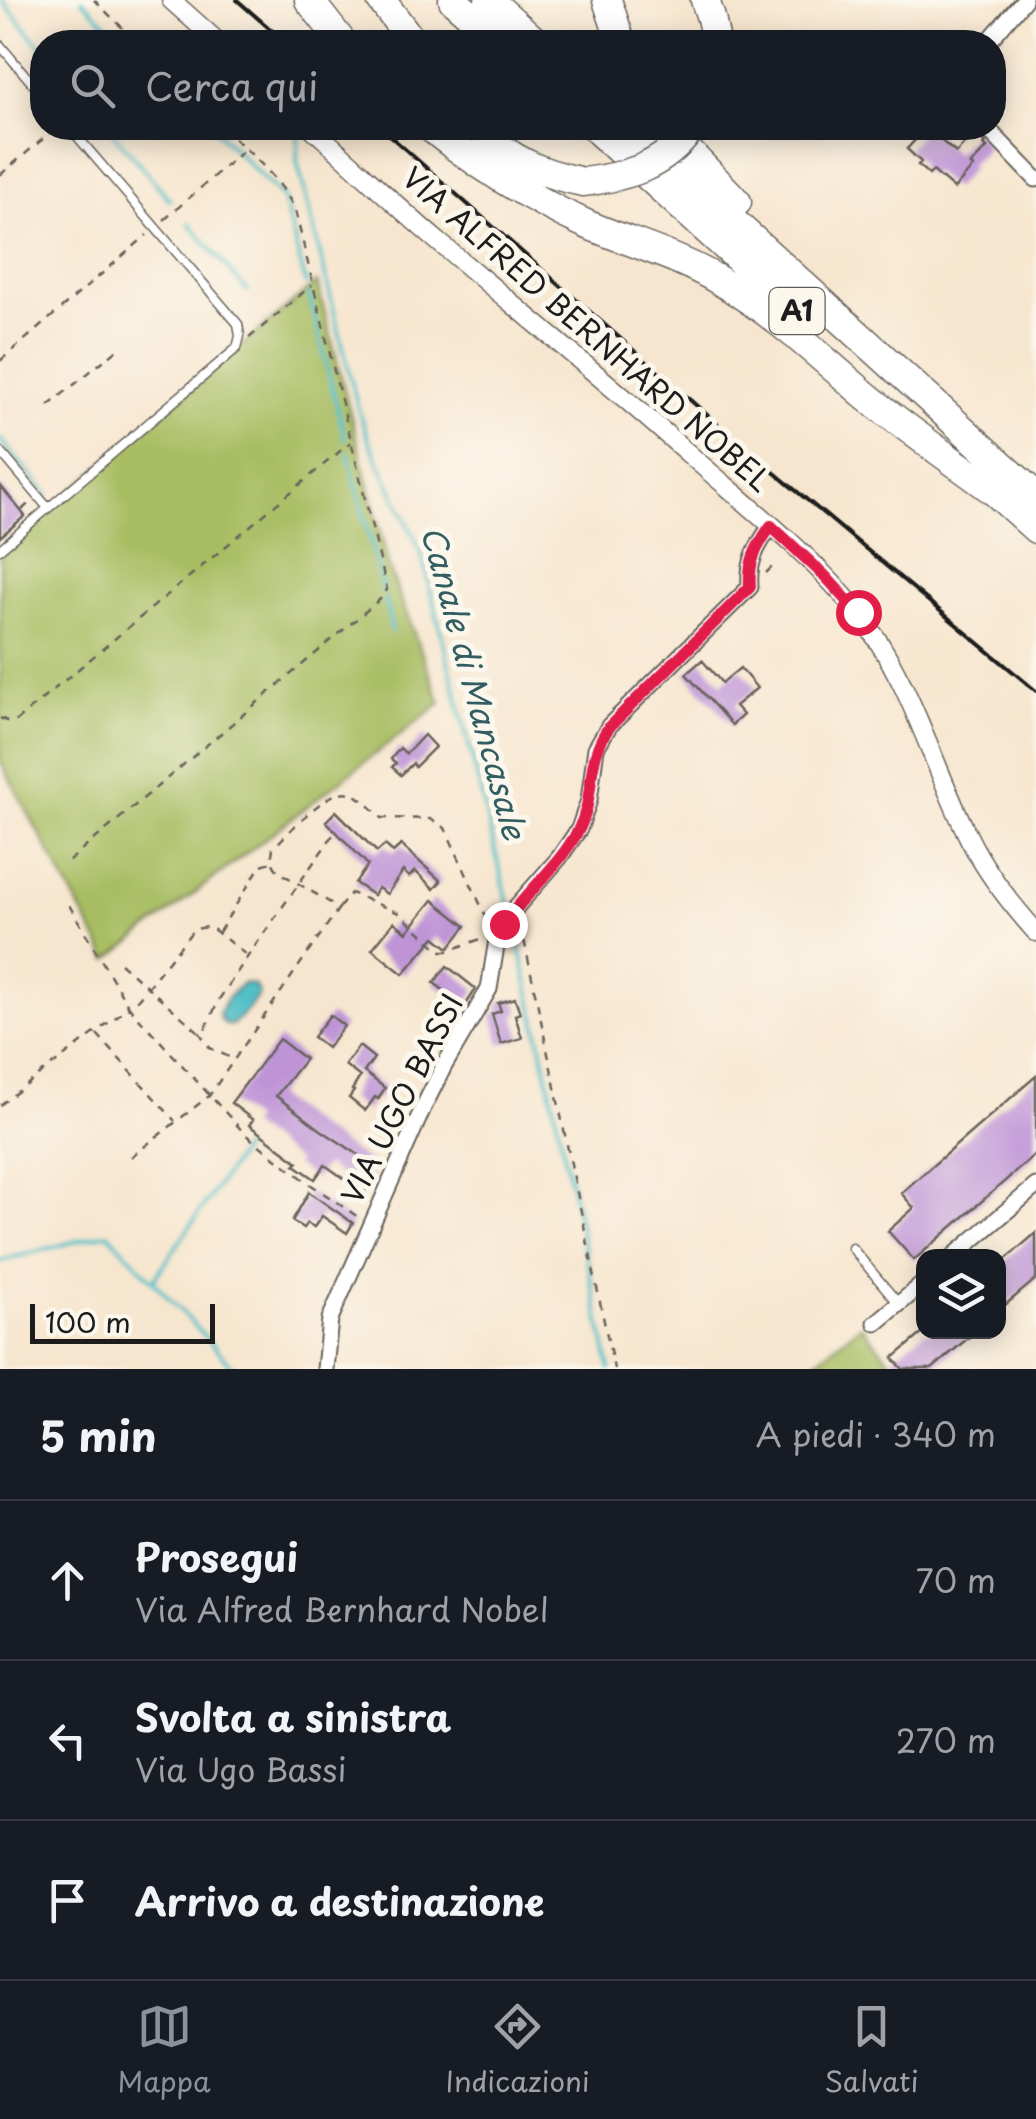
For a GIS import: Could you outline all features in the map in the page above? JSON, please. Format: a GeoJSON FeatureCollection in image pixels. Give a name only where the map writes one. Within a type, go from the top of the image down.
{"type":"FeatureCollection","features":[{"type":"Feature","properties":{"kind":"highway"},"geometry":{"type":"LineString","coordinates":[[309,0],[333,30]]}},
{"type":"Feature","properties":{"kind":"highway"},"geometry":{"type":"LineString","coordinates":[[381,0],[404,30]]}},
{"type":"Feature","properties":{"kind":"highway"},"geometry":{"type":"LineString","coordinates":[[453,0],[487,30]]}},
{"type":"Feature","properties":{"kind":"highway"},"geometry":{"type":"LineString","coordinates":[[489,0],[523,30]]}},
{"type":"Feature","properties":{"kind":"highway"},"geometry":{"type":"LineString","coordinates":[[608,0],[617,30]]}},
{"type":"Feature","properties":{"kind":"highway"},"geometry":{"type":"LineString","coordinates":[[705,0],[714,30]]}},
{"type":"Feature","properties":{"kind":"highway"},"geometry":{"type":"LineString","coordinates":[[447,140],[522,191],[584,223],[716,278],[748,298],[867,396],[999,495]]}},
{"type":"Feature","properties":{"kind":"highway"},"geometry":{"type":"LineString","coordinates":[[493,140],[512,157],[541,172],[583,182],[621,178],[652,164],[682,140]]}},
{"type":"Feature","properties":{"kind":"highway","name":"A1"},"geometry":{"type":"LineString","coordinates":[[608,140],[1036,529]]}},
{"type":"Feature","properties":{"kind":"highway","name":"A1"},"geometry":{"type":"LineString","coordinates":[[643,140],[1036,496]]}},
{"type":"Feature","properties":{"kind":"highway"},"geometry":{"type":"LineString","coordinates":[[677,140],[886,359]]}},
{"type":"Feature","properties":{"kind":"street"},"geometry":{"type":"LineString","coordinates":[[170,0],[204,30]]}},
{"type":"Feature","properties":{"kind":"street"},"geometry":{"type":"LineString","coordinates":[[998,30],[1024,0]]}},
{"type":"Feature","properties":{"kind":"street","name":"VIA ALFRED BERNHARD NOBEL"},"geometry":{"type":"LineString","coordinates":[[325,140],[438,242],[616,389],[842,594],[885,652],[904,688],[969,840],[989,874],[1036,932]]}},
{"type":"Feature","properties":{"kind":"street"},"geometry":{"type":"LineString","coordinates":[[999,140],[1036,179]]}},
{"type":"Feature","properties":{"kind":"street","name":"VIA UGO BASSI"},"geometry":{"type":"LineString","coordinates":[[325,1369],[330,1319],[402,1152],[437,1080],[490,989],[495,942],[500,931],[579,829],[601,737],[750,587],[748,571],[752,556],[771,526]]}},
{"type":"Feature","properties":{"kind":"street"},"geometry":{"type":"LineString","coordinates":[[962,1249],[1036,1186]]}},
{"type":"Feature","properties":{"kind":"street"},"geometry":{"type":"LineString","coordinates":[[876,1323],[916,1290]]}},
{"type":"Feature","properties":{"kind":"lane"},"geometry":{"type":"LineString","coordinates":[[0,45],[30,81]]}},
{"type":"Feature","properties":{"kind":"lane"},"geometry":{"type":"LineString","coordinates":[[0,549],[237,348],[240,336],[238,324],[80,140]]}},
{"type":"Feature","properties":{"kind":"lane"},"geometry":{"type":"LineString","coordinates":[[0,451],[48,508]]}},
{"type":"Feature","properties":{"kind":"lane"},"geometry":{"type":"LineString","coordinates":[[852,1248],[899,1304]]}},
{"type":"Feature","properties":{"kind":"path"},"geometry":{"type":"LineString","coordinates":[[94,0],[125,30]]}},
{"type":"Feature","properties":{"kind":"path"},"geometry":{"type":"LineString","coordinates":[[0,175],[42,140]]}},
{"type":"Feature","properties":{"kind":"path"},"geometry":{"type":"LineString","coordinates":[[69,861],[380,600],[387,589],[295,210],[288,193],[235,140]]}},
{"type":"Feature","properties":{"kind":"path"},"geometry":{"type":"LineString","coordinates":[[0,361],[244,150]]}},
{"type":"Feature","properties":{"kind":"path"},"geometry":{"type":"LineString","coordinates":[[237,348],[312,286]]}},
{"type":"Feature","properties":{"kind":"path"},"geometry":{"type":"LineString","coordinates":[[48,406],[119,348]]}},
{"type":"Feature","properties":{"kind":"path"},"geometry":{"type":"LineString","coordinates":[[0,718],[16,721],[349,443]]}},
{"type":"Feature","properties":{"kind":"path"},"geometry":{"type":"LineString","coordinates":[[340,908],[278,872],[272,862],[274,848],[322,802],[337,792],[348,792],[382,818],[430,819],[445,828],[485,917],[500,931]]}},
{"type":"Feature","properties":{"kind":"path"},"geometry":{"type":"LineString","coordinates":[[199,1032],[205,1030],[220,998],[333,835]]}},
{"type":"Feature","properties":{"kind":"path"},"geometry":{"type":"LineString","coordinates":[[218,934],[261,865],[272,862]]}},
{"type":"Feature","properties":{"kind":"path"},"geometry":{"type":"LineString","coordinates":[[131,1157],[209,1096],[351,893],[399,913],[442,951],[500,931]]}},
{"type":"Feature","properties":{"kind":"path"},"geometry":{"type":"LineString","coordinates":[[69,904],[129,1007],[209,1096],[246,1135],[370,1226]]}},
{"type":"Feature","properties":{"kind":"path"},"geometry":{"type":"LineString","coordinates":[[517,906],[614,1369]]}},
{"type":"Feature","properties":{"kind":"path"},"geometry":{"type":"LineString","coordinates":[[0,1105],[129,1007],[194,929],[206,927],[248,956]]}},
{"type":"Feature","properties":{"kind":"path"},"geometry":{"type":"LineString","coordinates":[[120,962],[199,1032],[210,1048],[234,1060]]}},
{"type":"Feature","properties":{"kind":"path"},"geometry":{"type":"LineString","coordinates":[[96,1032],[176,1122]]}},
{"type":"Feature","properties":{"kind":"green space"},"geometry":{"type":"Polygon","coordinates":[[[317,282],[390,571],[441,703],[108,960],[0,761],[0,552],[317,282]]]}},
{"type":"Feature","properties":{"kind":"green space"},"geometry":{"type":"Polygon","coordinates":[[[861,1325],[897,1369],[806,1369],[861,1325]]]}},
{"type":"Feature","properties":{"kind":"water"},"geometry":{"type":"Polygon","coordinates":[[[242,983],[254,985],[259,993],[232,1025],[226,1025],[219,1013],[242,983]]]}},
{"type":"Feature","properties":{"kind":"building"},"geometry":{"type":"Polygon","coordinates":[[[915,140],[940,140],[956,153],[968,140],[984,140],[987,148],[954,189],[933,171],[929,175],[907,149],[915,140]]]}},
{"type":"Feature","properties":{"kind":"building"},"geometry":{"type":"Polygon","coordinates":[[[0,485],[25,516],[0,537],[0,485]]]}},
{"type":"Feature","properties":{"kind":"building"},"geometry":{"type":"Polygon","coordinates":[[[702,660],[722,683],[740,668],[757,688],[735,706],[743,715],[732,725],[686,674],[702,660]]]}},
{"type":"Feature","properties":{"kind":"building"},"geometry":{"type":"Polygon","coordinates":[[[424,735],[435,747],[401,775],[392,767],[396,763],[391,759],[400,748],[406,754],[424,735]]]}},
{"type":"Feature","properties":{"kind":"building"},"geometry":{"type":"Polygon","coordinates":[[[336,811],[377,852],[385,845],[393,852],[401,845],[441,881],[434,889],[415,871],[409,877],[403,871],[387,894],[378,888],[373,895],[355,883],[368,865],[326,821],[336,811]]]}},
{"type":"Feature","properties":{"kind":"building"},"geometry":{"type":"Polygon","coordinates":[[[433,900],[466,926],[449,948],[435,937],[403,974],[372,949],[394,922],[407,932],[433,900]]]}},
{"type":"Feature","properties":{"kind":"building"},"geometry":{"type":"Polygon","coordinates":[[[447,966],[476,989],[465,1006],[434,983],[447,966]]]}},
{"type":"Feature","properties":{"kind":"building"},"geometry":{"type":"Polygon","coordinates":[[[515,998],[522,1038],[501,1044],[492,1014],[501,1011],[498,1003],[515,998]]]}},
{"type":"Feature","properties":{"kind":"building"},"geometry":{"type":"Polygon","coordinates":[[[330,1015],[344,1026],[327,1048],[313,1037],[330,1015]]]}},
{"type":"Feature","properties":{"kind":"building"},"geometry":{"type":"Polygon","coordinates":[[[279,1039],[305,1059],[276,1096],[371,1163],[364,1172],[374,1179],[366,1190],[325,1165],[315,1179],[249,1125],[253,1120],[231,1103],[279,1039]]]}},
{"type":"Feature","properties":{"kind":"building"},"geometry":{"type":"Polygon","coordinates":[[[359,1046],[374,1058],[364,1072],[385,1088],[365,1111],[349,1098],[360,1077],[345,1065],[359,1046]]]}},
{"type":"Feature","properties":{"kind":"building"},"geometry":{"type":"Polygon","coordinates":[[[1036,1076],[1036,1154],[927,1249],[916,1249],[914,1260],[888,1231],[914,1208],[901,1193],[1036,1076]]]}},
{"type":"Feature","properties":{"kind":"building"},"geometry":{"type":"Polygon","coordinates":[[[309,1192],[353,1223],[347,1233],[322,1216],[314,1227],[307,1223],[303,1228],[292,1221],[309,1192]]]}},
{"type":"Feature","properties":{"kind":"building"},"geometry":{"type":"Polygon","coordinates":[[[1036,1233],[1036,1279],[1006,1304],[1006,1259],[1036,1233]]]}},
{"type":"Feature","properties":{"kind":"building"},"geometry":{"type":"Polygon","coordinates":[[[916,1339],[967,1339],[932,1369],[903,1369],[893,1358],[916,1339]]]}},
{"type":"Feature","properties":{"kind":"waterway"},"geometry":{"type":"LineString","coordinates":[[2,0],[30,34]]}},
{"type":"Feature","properties":{"kind":"waterway"},"geometry":{"type":"LineString","coordinates":[[82,0],[113,30]]}},
{"type":"Feature","properties":{"kind":"waterway"},"geometry":{"type":"LineString","coordinates":[[119,140],[170,200]]}},
{"type":"Feature","properties":{"kind":"waterway"},"geometry":{"type":"LineString","coordinates":[[225,140],[283,198],[306,284]]}},
{"type":"Feature","properties":{"kind":"waterway","name":"Canale di Mancasale"},"geometry":{"type":"LineString","coordinates":[[298,140],[297,161],[359,412],[421,552],[509,906]]}},
{"type":"Feature","properties":{"kind":"waterway"},"geometry":{"type":"LineString","coordinates":[[189,223],[247,291]]}},
{"type":"Feature","properties":{"kind":"waterway"},"geometry":{"type":"LineString","coordinates":[[309,295],[345,439]]}},
{"type":"Feature","properties":{"kind":"waterway"},"geometry":{"type":"LineString","coordinates":[[0,439],[48,496]]}},
{"type":"Feature","properties":{"kind":"waterway"},"geometry":{"type":"LineString","coordinates":[[348,453],[383,591]]}},
{"type":"Feature","properties":{"kind":"waterway"},"geometry":{"type":"LineString","coordinates":[[385,600],[392,631]]}},
{"type":"Feature","properties":{"kind":"waterway","name":"Canale di Mancasale"},"geometry":{"type":"LineString","coordinates":[[514,919],[610,1369]]}},
{"type":"Feature","properties":{"kind":"waterway"},"geometry":{"type":"LineString","coordinates":[[0,1261],[108,1233],[153,1281],[243,1148]]}},
{"type":"Feature","properties":{"kind":"waterway"},"geometry":{"type":"LineString","coordinates":[[153,1281],[235,1369]]}},
{"type":"Feature","properties":{"kind":"railway"},"geometry":{"type":"LineString","coordinates":[[237,0],[271,30]]}},
{"type":"Feature","properties":{"kind":"railway"},"geometry":{"type":"LineString","coordinates":[[395,140],[739,443],[1036,691]]}},
{"type":"Feature","properties":{"kind":"route"},"geometry":{"type":"LineString","coordinates":[[504,924],[560,858],[579,829],[601,737],[750,587],[748,571],[752,556],[771,526],[858,612]]}}]}
